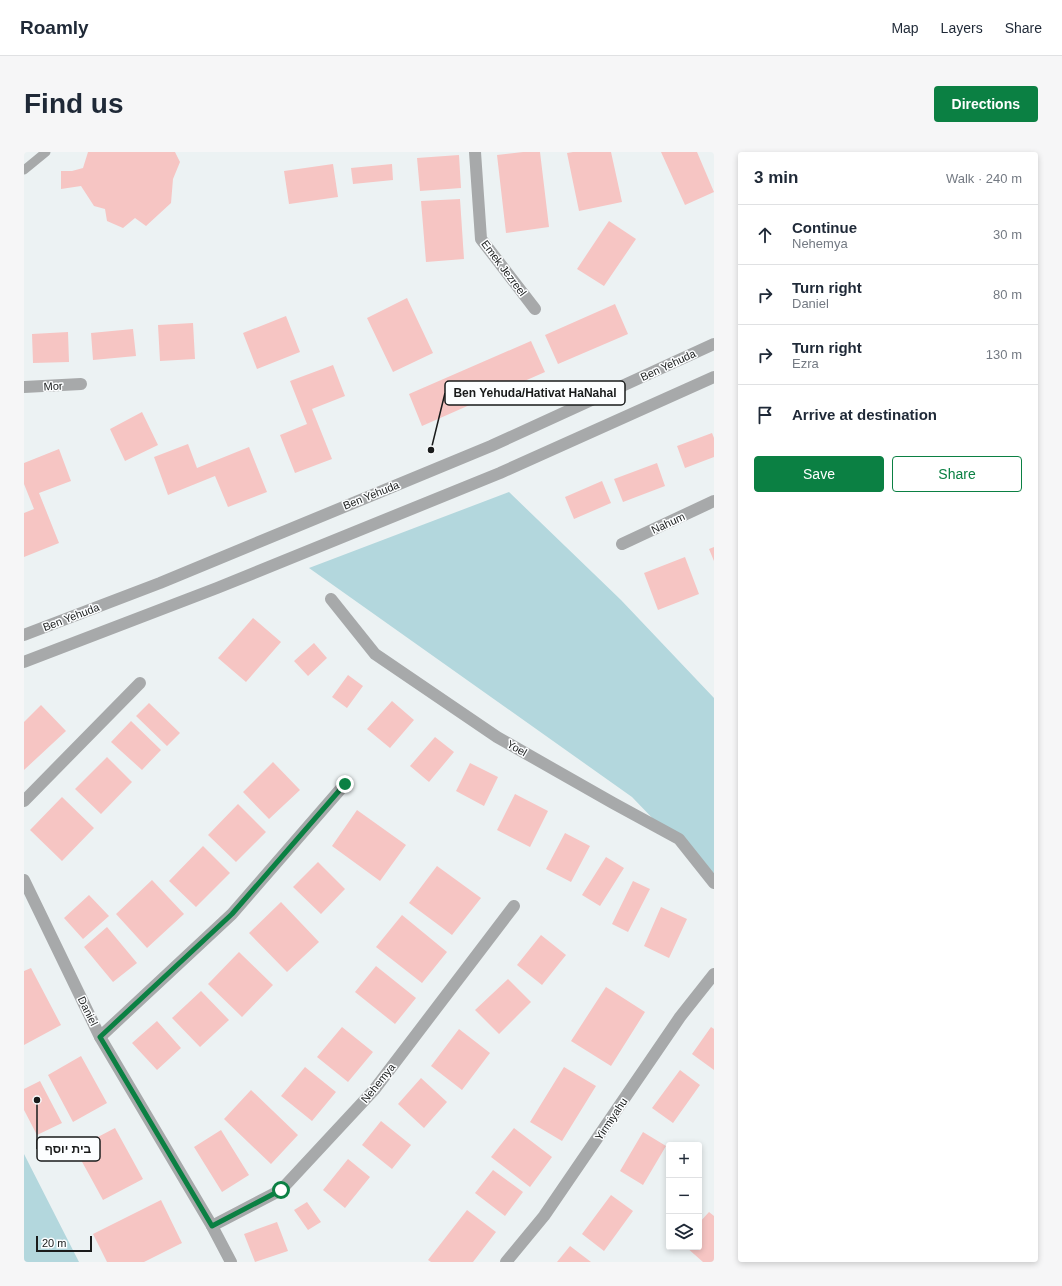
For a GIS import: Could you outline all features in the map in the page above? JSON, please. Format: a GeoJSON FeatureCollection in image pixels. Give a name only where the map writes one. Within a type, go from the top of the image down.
{"type":"FeatureCollection","features":[{"type":"Feature","properties":{"kind":"street","name":"Emek Jezreel"},"geometry":{"type":"LineString","coordinates":[[475,152],[481,240],[535,309]]}},
{"type":"Feature","properties":{"kind":"street","name":"Ben Yehuda"},"geometry":{"type":"LineString","coordinates":[[24,635],[160,583],[490,446],[714,344]]}},
{"type":"Feature","properties":{"kind":"street"},"geometry":{"type":"LineString","coordinates":[[24,662],[217,588],[500,473],[714,377]]}},
{"type":"Feature","properties":{"kind":"street","name":"Mor"},"geometry":{"type":"LineString","coordinates":[[24,387],[81,384]]}},
{"type":"Feature","properties":{"kind":"street","name":"Nahum"},"geometry":{"type":"LineString","coordinates":[[622,544],[714,501]]}},
{"type":"Feature","properties":{"kind":"street","name":"Yoel"},"geometry":{"type":"LineString","coordinates":[[331,599],[375,654],[497,737],[679,839],[714,883]]}},
{"type":"Feature","properties":{"kind":"street"},"geometry":{"type":"LineString","coordinates":[[24,802],[140,683]]}},
{"type":"Feature","properties":{"kind":"street"},"geometry":{"type":"LineString","coordinates":[[100,1037],[232,914],[345,784]]}},
{"type":"Feature","properties":{"kind":"street","name":"Daniel"},"geometry":{"type":"LineString","coordinates":[[24,880],[100,1037],[232,1262]]}},
{"type":"Feature","properties":{"kind":"street","name":"Nehemya"},"geometry":{"type":"LineString","coordinates":[[212,1226],[281,1190],[374,1090],[514,906]]}},
{"type":"Feature","properties":{"kind":"street","name":"Yirmiyahu"},"geometry":{"type":"LineString","coordinates":[[506,1262],[544,1216],[680,1017],[714,974]]}},
{"type":"Feature","properties":{"kind":"lane"},"geometry":{"type":"LineString","coordinates":[[24,170],[46,152]]}},
{"type":"Feature","properties":{"kind":"shaded area"},"geometry":{"type":"Polygon","coordinates":[[[509,492],[621,600],[714,698],[714,882],[632,797],[309,568],[509,492]]]}},
{"type":"Feature","properties":{"kind":"shaded area"},"geometry":{"type":"Polygon","coordinates":[[[24,1154],[79,1262],[24,1262],[24,1154]]]}},
{"type":"Feature","properties":{"kind":"building"},"geometry":{"type":"Polygon","coordinates":[[[88,152],[175,152],[180,162],[173,179],[171,203],[146,226],[135,218],[123,228],[107,221],[105,209],[94,206],[81,186],[61,189],[61,171],[72,171],[83,168],[88,152]]]}},
{"type":"Feature","properties":{"kind":"building"},"geometry":{"type":"Polygon","coordinates":[[[540,152],[549,227],[506,233],[497,155],[540,152]]]}},
{"type":"Feature","properties":{"kind":"building"},"geometry":{"type":"Polygon","coordinates":[[[611,152],[622,202],[579,211],[567,153],[611,152]]]}},
{"type":"Feature","properties":{"kind":"building"},"geometry":{"type":"Polygon","coordinates":[[[661,152],[697,152],[714,192],[685,205],[661,152]]]}},
{"type":"Feature","properties":{"kind":"building"},"geometry":{"type":"Polygon","coordinates":[[[459,155],[461,188],[420,191],[417,158],[459,155]]]}},
{"type":"Feature","properties":{"kind":"building"},"geometry":{"type":"Polygon","coordinates":[[[333,164],[338,197],[289,204],[284,171],[333,164]]]}},
{"type":"Feature","properties":{"kind":"building"},"geometry":{"type":"Polygon","coordinates":[[[392,164],[393,180],[353,184],[351,168],[392,164]]]}},
{"type":"Feature","properties":{"kind":"building"},"geometry":{"type":"Polygon","coordinates":[[[460,199],[464,259],[426,262],[421,201],[460,199]]]}},
{"type":"Feature","properties":{"kind":"building"},"geometry":{"type":"Polygon","coordinates":[[[609,221],[636,239],[604,286],[577,269],[609,221]]]}},
{"type":"Feature","properties":{"kind":"building"},"geometry":{"type":"Polygon","coordinates":[[[407,298],[433,353],[393,372],[367,318],[407,298]]]}},
{"type":"Feature","properties":{"kind":"building"},"geometry":{"type":"Polygon","coordinates":[[[615,304],[628,334],[558,364],[545,335],[615,304]]]}},
{"type":"Feature","properties":{"kind":"building"},"geometry":{"type":"Polygon","coordinates":[[[286,316],[300,352],[257,369],[243,333],[286,316]]]}},
{"type":"Feature","properties":{"kind":"building"},"geometry":{"type":"Polygon","coordinates":[[[193,323],[195,359],[160,361],[158,325],[193,323]]]}},
{"type":"Feature","properties":{"kind":"building"},"geometry":{"type":"Polygon","coordinates":[[[133,329],[136,356],[93,360],[91,333],[133,329]]]}},
{"type":"Feature","properties":{"kind":"building"},"geometry":{"type":"Polygon","coordinates":[[[68,332],[69,362],[33,363],[32,334],[68,332]]]}},
{"type":"Feature","properties":{"kind":"building"},"geometry":{"type":"Polygon","coordinates":[[[531,341],[545,372],[422,426],[409,394],[531,341]]]}},
{"type":"Feature","properties":{"kind":"building"},"geometry":{"type":"Polygon","coordinates":[[[333,365],[345,396],[312,409],[332,459],[295,473],[280,435],[307,424],[290,381],[333,365]]]}},
{"type":"Feature","properties":{"kind":"building"},"geometry":{"type":"Polygon","coordinates":[[[142,412],[158,445],[125,461],[110,429],[142,412]]]}},
{"type":"Feature","properties":{"kind":"building"},"geometry":{"type":"Polygon","coordinates":[[[712,433],[714,438],[714,457],[685,468],[677,446],[712,433]]]}},
{"type":"Feature","properties":{"kind":"building"},"geometry":{"type":"Polygon","coordinates":[[[188,444],[197,468],[249,447],[267,492],[228,507],[215,476],[168,495],[154,457],[188,444]]]}},
{"type":"Feature","properties":{"kind":"building"},"geometry":{"type":"Polygon","coordinates":[[[59,449],[71,481],[39,493],[59,543],[24,557],[24,513],[34,509],[24,484],[24,463],[59,449]]]}},
{"type":"Feature","properties":{"kind":"building"},"geometry":{"type":"Polygon","coordinates":[[[657,463],[665,486],[623,502],[614,479],[657,463]]]}},
{"type":"Feature","properties":{"kind":"building"},"geometry":{"type":"Polygon","coordinates":[[[602,481],[611,503],[574,519],[565,497],[602,481]]]}},
{"type":"Feature","properties":{"kind":"building"},"geometry":{"type":"Polygon","coordinates":[[[714,547],[714,561],[709,549],[714,547]]]}},
{"type":"Feature","properties":{"kind":"building"},"geometry":{"type":"Polygon","coordinates":[[[685,557],[699,594],[658,610],[644,573],[685,557]]]}},
{"type":"Feature","properties":{"kind":"building"},"geometry":{"type":"Polygon","coordinates":[[[253,618],[281,642],[246,682],[218,658],[253,618]]]}},
{"type":"Feature","properties":{"kind":"building"},"geometry":{"type":"Polygon","coordinates":[[[314,643],[327,658],[308,676],[294,661],[314,643]]]}},
{"type":"Feature","properties":{"kind":"building"},"geometry":{"type":"Polygon","coordinates":[[[348,675],[363,686],[347,708],[332,697],[348,675]]]}},
{"type":"Feature","properties":{"kind":"building"},"geometry":{"type":"Polygon","coordinates":[[[392,701],[414,720],[390,748],[367,729],[392,701]]]}},
{"type":"Feature","properties":{"kind":"building"},"geometry":{"type":"Polygon","coordinates":[[[149,703],[180,733],[167,746],[136,716],[149,703]]]}},
{"type":"Feature","properties":{"kind":"building"},"geometry":{"type":"Polygon","coordinates":[[[41,705],[66,731],[24,770],[24,722],[41,705]]]}},
{"type":"Feature","properties":{"kind":"building"},"geometry":{"type":"Polygon","coordinates":[[[131,721],[161,750],[142,770],[111,742],[131,721]]]}},
{"type":"Feature","properties":{"kind":"building"},"geometry":{"type":"Polygon","coordinates":[[[435,737],[454,752],[429,782],[410,766],[435,737]]]}},
{"type":"Feature","properties":{"kind":"building"},"geometry":{"type":"Polygon","coordinates":[[[107,757],[132,782],[101,814],[75,789],[107,757]]]}},
{"type":"Feature","properties":{"kind":"building"},"geometry":{"type":"Polygon","coordinates":[[[273,762],[300,790],[269,819],[243,792],[273,762]]]}},
{"type":"Feature","properties":{"kind":"building"},"geometry":{"type":"Polygon","coordinates":[[[470,763],[498,777],[484,806],[456,791],[470,763]]]}},
{"type":"Feature","properties":{"kind":"building"},"geometry":{"type":"Polygon","coordinates":[[[515,794],[548,811],[530,847],[497,830],[515,794]]]}},
{"type":"Feature","properties":{"kind":"building"},"geometry":{"type":"Polygon","coordinates":[[[62,797],[94,828],[62,861],[30,830],[62,797]]]}},
{"type":"Feature","properties":{"kind":"building"},"geometry":{"type":"Polygon","coordinates":[[[238,804],[266,832],[236,862],[208,835],[238,804]]]}},
{"type":"Feature","properties":{"kind":"building"},"geometry":{"type":"Polygon","coordinates":[[[357,810],[406,845],[380,881],[332,846],[357,810]]]}},
{"type":"Feature","properties":{"kind":"building"},"geometry":{"type":"Polygon","coordinates":[[[565,833],[590,846],[571,882],[546,869],[565,833]]]}},
{"type":"Feature","properties":{"kind":"building"},"geometry":{"type":"Polygon","coordinates":[[[203,846],[230,873],[196,907],[169,881],[203,846]]]}},
{"type":"Feature","properties":{"kind":"building"},"geometry":{"type":"Polygon","coordinates":[[[606,857],[624,868],[600,906],[582,895],[606,857]]]}},
{"type":"Feature","properties":{"kind":"building"},"geometry":{"type":"Polygon","coordinates":[[[318,862],[345,889],[321,914],[293,887],[318,862]]]}},
{"type":"Feature","properties":{"kind":"building"},"geometry":{"type":"Polygon","coordinates":[[[437,866],[481,898],[452,935],[409,903],[437,866]]]}},
{"type":"Feature","properties":{"kind":"building"},"geometry":{"type":"Polygon","coordinates":[[[152,880],[184,914],[147,948],[116,914],[152,880]]]}},
{"type":"Feature","properties":{"kind":"building"},"geometry":{"type":"Polygon","coordinates":[[[633,881],[650,889],[628,932],[612,924],[633,881]]]}},
{"type":"Feature","properties":{"kind":"building"},"geometry":{"type":"Polygon","coordinates":[[[89,895],[109,916],[83,939],[64,918],[89,895]]]}},
{"type":"Feature","properties":{"kind":"building"},"geometry":{"type":"Polygon","coordinates":[[[281,902],[319,942],[287,972],[249,933],[281,902]]]}},
{"type":"Feature","properties":{"kind":"building"},"geometry":{"type":"Polygon","coordinates":[[[661,907],[687,919],[669,958],[644,946],[661,907]]]}},
{"type":"Feature","properties":{"kind":"building"},"geometry":{"type":"Polygon","coordinates":[[[402,915],[447,952],[422,983],[376,947],[402,915]]]}},
{"type":"Feature","properties":{"kind":"building"},"geometry":{"type":"Polygon","coordinates":[[[107,927],[137,963],[113,982],[84,947],[107,927]]]}},
{"type":"Feature","properties":{"kind":"building"},"geometry":{"type":"Polygon","coordinates":[[[541,935],[566,955],[542,985],[517,965],[541,935]]]}},
{"type":"Feature","properties":{"kind":"building"},"geometry":{"type":"Polygon","coordinates":[[[239,952],[273,985],[242,1017],[208,984],[239,952]]]}},
{"type":"Feature","properties":{"kind":"building"},"geometry":{"type":"Polygon","coordinates":[[[376,966],[416,998],[395,1024],[355,992],[376,966]]]}},
{"type":"Feature","properties":{"kind":"building"},"geometry":{"type":"Polygon","coordinates":[[[31,968],[61,1025],[24,1045],[24,971],[31,968]]]}},
{"type":"Feature","properties":{"kind":"building"},"geometry":{"type":"Polygon","coordinates":[[[508,979],[531,1002],[499,1034],[475,1010],[508,979]]]}},
{"type":"Feature","properties":{"kind":"building"},"geometry":{"type":"Polygon","coordinates":[[[606,987],[645,1012],[611,1066],[571,1041],[606,987]]]}},
{"type":"Feature","properties":{"kind":"building"},"geometry":{"type":"Polygon","coordinates":[[[201,991],[229,1020],[200,1047],[172,1018],[201,991]]]}},
{"type":"Feature","properties":{"kind":"building"},"geometry":{"type":"Polygon","coordinates":[[[157,1021],[181,1048],[157,1070],[132,1043],[157,1021]]]}},
{"type":"Feature","properties":{"kind":"building"},"geometry":{"type":"Polygon","coordinates":[[[342,1027],[373,1052],[348,1082],[317,1057],[342,1027]]]}},
{"type":"Feature","properties":{"kind":"building"},"geometry":{"type":"Polygon","coordinates":[[[711,1027],[714,1029],[714,1070],[692,1054],[711,1027]]]}},
{"type":"Feature","properties":{"kind":"building"},"geometry":{"type":"Polygon","coordinates":[[[459,1029],[490,1053],[462,1090],[431,1066],[459,1029]]]}},
{"type":"Feature","properties":{"kind":"building"},"geometry":{"type":"Polygon","coordinates":[[[81,1056],[107,1103],[73,1122],[48,1075],[81,1056]]]}},
{"type":"Feature","properties":{"kind":"building"},"geometry":{"type":"Polygon","coordinates":[[[305,1067],[336,1092],[312,1121],[281,1096],[305,1067]]]}},
{"type":"Feature","properties":{"kind":"building"},"geometry":{"type":"Polygon","coordinates":[[[564,1067],[596,1086],[562,1141],[530,1122],[564,1067]]]}},
{"type":"Feature","properties":{"kind":"building"},"geometry":{"type":"Polygon","coordinates":[[[680,1070],[700,1085],[673,1123],[652,1108],[680,1070]]]}},
{"type":"Feature","properties":{"kind":"building"},"geometry":{"type":"Polygon","coordinates":[[[421,1078],[447,1102],[424,1128],[398,1104],[421,1078]]]}},
{"type":"Feature","properties":{"kind":"building"},"geometry":{"type":"Polygon","coordinates":[[[40,1081],[62,1123],[37,1135],[24,1110],[24,1089],[40,1081]]]}},
{"type":"Feature","properties":{"kind":"building"},"geometry":{"type":"Polygon","coordinates":[[[251,1090],[298,1135],[271,1164],[224,1119],[251,1090]]]}},
{"type":"Feature","properties":{"kind":"building"},"geometry":{"type":"Polygon","coordinates":[[[381,1121],[411,1145],[392,1169],[362,1145],[381,1121]]]}},
{"type":"Feature","properties":{"kind":"building"},"geometry":{"type":"Polygon","coordinates":[[[115,1128],[143,1179],[103,1200],[75,1149],[115,1128]]]}},
{"type":"Feature","properties":{"kind":"building"},"geometry":{"type":"Polygon","coordinates":[[[514,1128],[552,1157],[530,1187],[491,1157],[514,1128]]]}},
{"type":"Feature","properties":{"kind":"building"},"geometry":{"type":"Polygon","coordinates":[[[221,1130],[249,1175],[222,1192],[194,1147],[221,1130]]]}},
{"type":"Feature","properties":{"kind":"building"},"geometry":{"type":"Polygon","coordinates":[[[643,1132],[666,1146],[643,1185],[620,1171],[643,1132]]]}},
{"type":"Feature","properties":{"kind":"building"},"geometry":{"type":"Polygon","coordinates":[[[348,1159],[370,1177],[345,1208],[323,1190],[348,1159]]]}},
{"type":"Feature","properties":{"kind":"building"},"geometry":{"type":"Polygon","coordinates":[[[493,1170],[523,1192],[505,1216],[475,1193],[493,1170]]]}},
{"type":"Feature","properties":{"kind":"building"},"geometry":{"type":"Polygon","coordinates":[[[611,1195],[633,1211],[604,1251],[582,1234],[611,1195]]]}},
{"type":"Feature","properties":{"kind":"building"},"geometry":{"type":"Polygon","coordinates":[[[161,1200],[182,1243],[144,1262],[107,1262],[93,1234],[161,1200]]]}},
{"type":"Feature","properties":{"kind":"building"},"geometry":{"type":"Polygon","coordinates":[[[307,1202],[321,1222],[308,1230],[294,1210],[307,1202]]]}},
{"type":"Feature","properties":{"kind":"building"},"geometry":{"type":"Polygon","coordinates":[[[467,1210],[496,1232],[473,1262],[431,1262],[428,1260],[467,1210]]]}},
{"type":"Feature","properties":{"kind":"building"},"geometry":{"type":"Polygon","coordinates":[[[709,1212],[714,1216],[714,1262],[703,1262],[689,1250],[702,1250],[702,1220],[709,1212]]]}},
{"type":"Feature","properties":{"kind":"building"},"geometry":{"type":"Polygon","coordinates":[[[277,1222],[288,1251],[255,1262],[244,1234],[277,1222]]]}},
{"type":"Feature","properties":{"kind":"building"},"geometry":{"type":"Polygon","coordinates":[[[570,1246],[591,1262],[557,1262],[570,1246]]]}},
{"type":"Feature","properties":{"kind":"place","name":"Ben Yehuda/Hativat HaNahal"},"geometry":{"type":"Point","coordinates":[431,450]}},
{"type":"Feature","properties":{"kind":"place","name":"בית יוסף"},"geometry":{"type":"Point","coordinates":[37,1100]}},
{"type":"Feature","properties":{"kind":"route"},"geometry":{"type":"LineString","coordinates":[[281,1190],[212,1226],[100,1037],[232,914],[345,784]]}}]}
